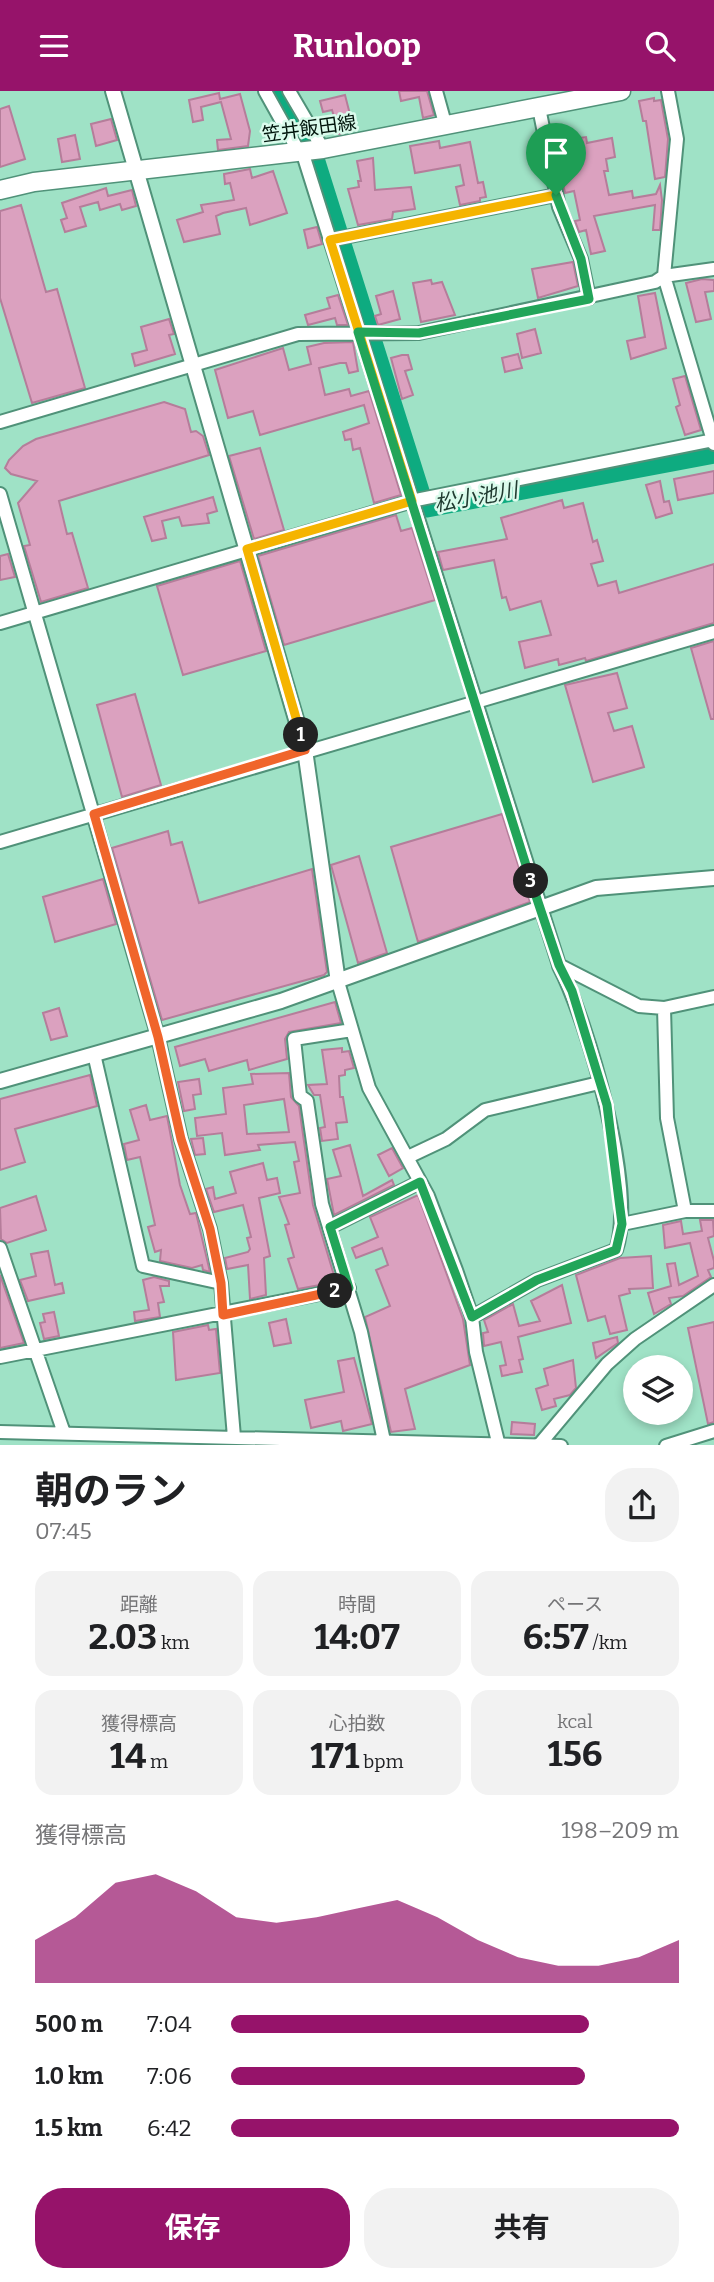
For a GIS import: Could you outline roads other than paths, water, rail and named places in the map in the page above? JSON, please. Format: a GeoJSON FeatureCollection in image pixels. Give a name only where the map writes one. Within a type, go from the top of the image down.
{"type":"FeatureCollection","features":[{"type":"Feature","properties":{"kind":"main road","name":"笠井飯田線"},"geometry":{"type":"LineString","coordinates":[[0,190],[34,182],[309,150],[446,127],[621,91]]}},
{"type":"Feature","properties":{"kind":"street"},"geometry":{"type":"LineString","coordinates":[[113,91],[305,750],[338,982],[378,1109],[408,1157],[452,1257],[472,1317],[476,1352],[499,1445]]}},
{"type":"Feature","properties":{"kind":"street"},"geometry":{"type":"LineString","coordinates":[[265,91],[309,150]]}},
{"type":"Feature","properties":{"kind":"street"},"geometry":{"type":"LineString","coordinates":[[289,91],[309,150],[330,240],[359,332],[419,499],[475,702],[539,906],[559,965],[572,991],[612,1130],[622,1224],[616,1250],[537,1280],[472,1317]]}},
{"type":"Feature","properties":{"kind":"street"},"geometry":{"type":"LineString","coordinates":[[436,91],[446,127]]}},
{"type":"Feature","properties":{"kind":"street"},"geometry":{"type":"LineString","coordinates":[[0,623],[419,499],[714,441],[664,277],[677,139],[668,91]]}},
{"type":"Feature","properties":{"kind":"street"},"geometry":{"type":"LineString","coordinates":[[538,108],[556,195],[581,259],[589,299]]}},
{"type":"Feature","properties":{"kind":"street"},"geometry":{"type":"LineString","coordinates":[[330,240],[556,195]]}},
{"type":"Feature","properties":{"kind":"street"},"geometry":{"type":"LineString","coordinates":[[0,422],[298,334],[419,333],[589,299],[655,282],[664,277],[714,269]]}},
{"type":"Feature","properties":{"kind":"street"},"geometry":{"type":"LineString","coordinates":[[0,495],[158,1037],[181,1139],[210,1229],[221,1283],[234,1437]]}},
{"type":"Feature","properties":{"kind":"street"},"geometry":{"type":"LineString","coordinates":[[0,842],[305,750],[714,632]]}},
{"type":"Feature","properties":{"kind":"street"},"geometry":{"type":"LineString","coordinates":[[0,1081],[158,1037],[338,982],[539,906],[596,888],[714,878]]}},
{"type":"Feature","properties":{"kind":"street"},"geometry":{"type":"LineString","coordinates":[[559,965],[639,1006],[664,1008],[714,997]]}},
{"type":"Feature","properties":{"kind":"street"},"geometry":{"type":"LineString","coordinates":[[664,1008],[667,1118],[685,1210]]}},
{"type":"Feature","properties":{"kind":"street"},"geometry":{"type":"LineString","coordinates":[[352,1030],[294,1039],[300,1096],[307,1101],[322,1204],[349,1288],[384,1441]]}},
{"type":"Feature","properties":{"kind":"street"},"geometry":{"type":"LineString","coordinates":[[94,1054],[143,1266],[221,1283]]}},
{"type":"Feature","properties":{"kind":"street"},"geometry":{"type":"LineString","coordinates":[[408,1157],[446,1139],[485,1110],[599,1083]]}},
{"type":"Feature","properties":{"kind":"street"},"geometry":{"type":"LineString","coordinates":[[330,1227],[420,1182]]}},
{"type":"Feature","properties":{"kind":"street"},"geometry":{"type":"LineString","coordinates":[[622,1224],[685,1210],[714,1211]]}},
{"type":"Feature","properties":{"kind":"street"},"geometry":{"type":"LineString","coordinates":[[0,1248],[64,1433]]}},
{"type":"Feature","properties":{"kind":"street"},"geometry":{"type":"LineString","coordinates":[[539,1445],[607,1364],[635,1339],[714,1285]]}},
{"type":"Feature","properties":{"kind":"street"},"geometry":{"type":"LineString","coordinates":[[0,1357],[349,1288]]}},
{"type":"Feature","properties":{"kind":"street"},"geometry":{"type":"LineString","coordinates":[[666,1445],[714,1431]]}},
{"type":"Feature","properties":{"kind":"street"},"geometry":{"type":"LineString","coordinates":[[0,1432],[561,1445]]}},
{"type":"Feature","properties":{"kind":"waterway","name":"松小池川"},"geometry":{"type":"LineString","coordinates":[[277,91],[315,162],[423,504],[427,507],[714,453]]}}]}
